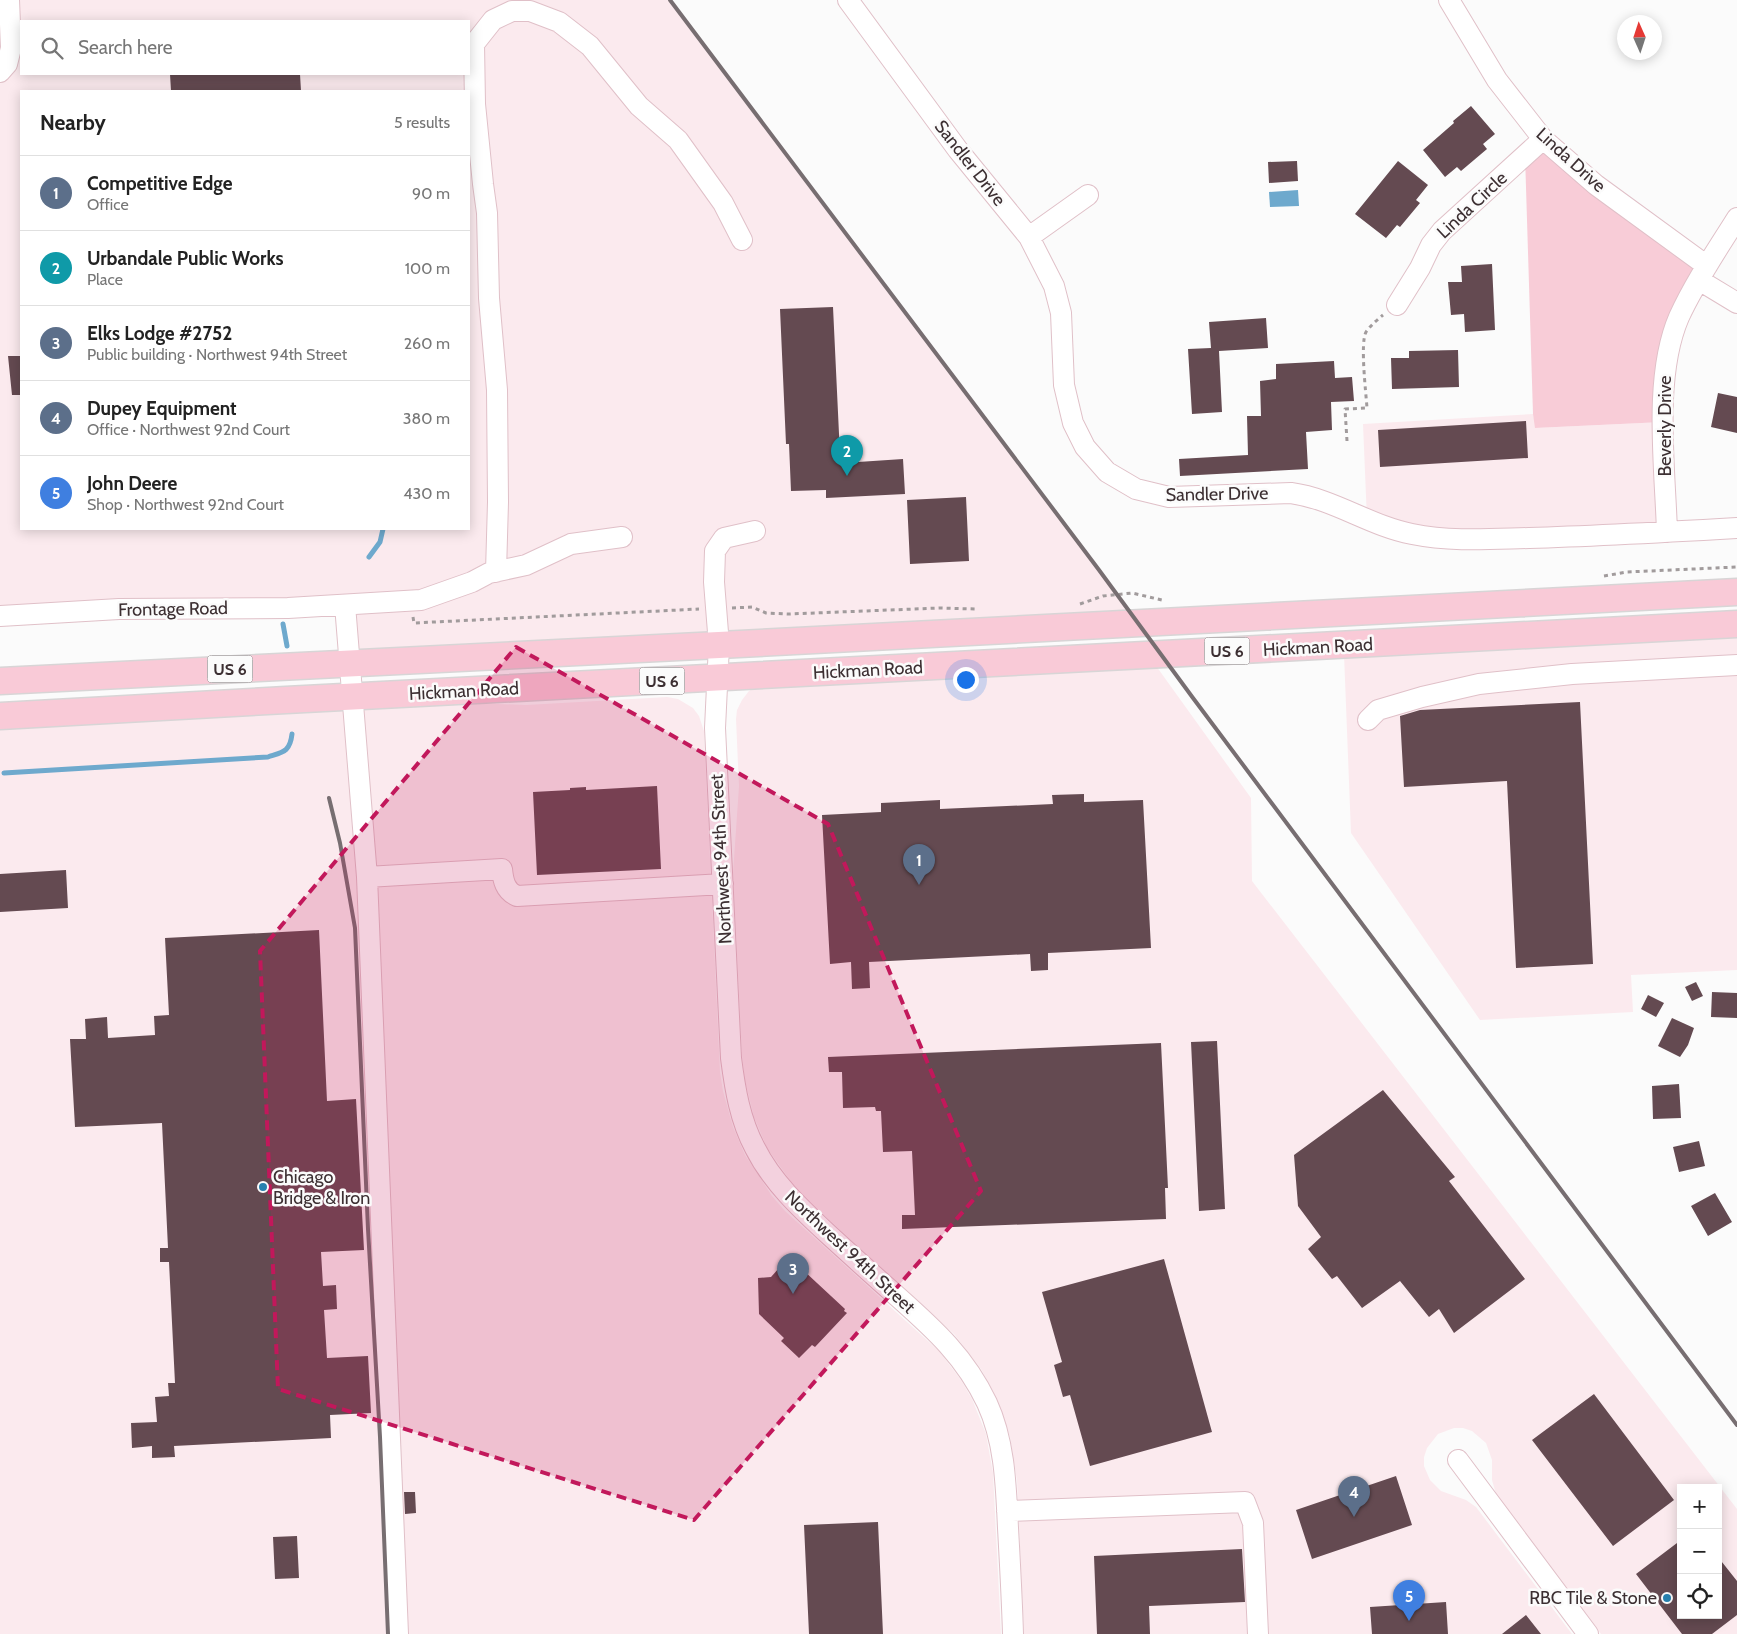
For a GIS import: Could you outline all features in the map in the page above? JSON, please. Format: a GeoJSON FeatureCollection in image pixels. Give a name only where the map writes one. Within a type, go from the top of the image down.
{"type":"FeatureCollection","features":[{"type":"Feature","properties":{"kind":"main road","name":"Hickman Road"},"geometry":{"type":"LineString","coordinates":[[0,681],[1737,592]]}},
{"type":"Feature","properties":{"kind":"main road","name":"Hickman Road"},"geometry":{"type":"LineString","coordinates":[[0,716],[1737,624]]}},
{"type":"Feature","properties":{"kind":"street"},"geometry":{"type":"LineString","coordinates":[[0,72],[7,64],[11,48],[9,0]]}},
{"type":"Feature","properties":{"kind":"street","name":"Sandler Drive"},"geometry":{"type":"LineString","coordinates":[[848,0],[958,150],[1029,237],[1054,286],[1061,313],[1064,385],[1073,422],[1084,447],[1107,472],[1136,489],[1169,497],[1291,493],[1310,496],[1385,528],[1440,538],[1469,539],[1667,532]]}},
{"type":"Feature","properties":{"kind":"street","name":"Linda Drive"},"geometry":{"type":"LineString","coordinates":[[1449,0],[1497,80],[1543,140],[1737,303]]}},
{"type":"Feature","properties":{"kind":"street"},"geometry":{"type":"LineString","coordinates":[[496,572],[498,502],[497,390],[488,298],[487,213],[482,184],[475,104],[474,44],[493,20],[512,11],[530,11],[558,22],[590,46],[638,106],[678,140],[723,203],[742,240]]}},
{"type":"Feature","properties":{"kind":"street","name":"Linda Circle"},"geometry":{"type":"LineString","coordinates":[[1397,305],[1420,268],[1431,245],[1442,231],[1543,140]]}},
{"type":"Feature","properties":{"kind":"street"},"geometry":{"type":"LineString","coordinates":[[1029,237],[1088,195]]}},
{"type":"Feature","properties":{"kind":"street","name":"Beverly Drive"},"geometry":{"type":"LineString","coordinates":[[1667,532],[1662,407],[1666,366],[1679,317],[1703,273],[1737,218]]}},
{"type":"Feature","properties":{"kind":"street"},"geometry":{"type":"LineString","coordinates":[[1667,532],[1737,528]]}},
{"type":"Feature","properties":{"kind":"street","name":"Northwest 94th Street"},"geometry":{"type":"LineString","coordinates":[[755,531],[724,538],[715,551],[714,582],[719,645],[715,728],[734,1088],[742,1119],[754,1148],[767,1170],[789,1197],[938,1334],[956,1353],[988,1405],[999,1437],[1004,1468],[1013,1634]]}},
{"type":"Feature","properties":{"kind":"street","name":"Frontage Road"},"geometry":{"type":"LineString","coordinates":[[0,616],[118,609],[288,608],[420,600],[472,582],[489,573],[526,565],[571,544],[622,537]]}},
{"type":"Feature","properties":{"kind":"street"},"geometry":{"type":"LineString","coordinates":[[345,605],[354,696],[367,877],[398,1634]]}},
{"type":"Feature","properties":{"kind":"street"},"geometry":{"type":"LineString","coordinates":[[1368,720],[1378,710],[1422,697],[1479,684],[1572,674],[1737,665]]}},
{"type":"Feature","properties":{"kind":"street"},"geometry":{"type":"LineString","coordinates":[[367,877],[502,869],[507,889],[517,896],[722,884]]}},
{"type":"Feature","properties":{"kind":"street"},"geometry":{"type":"LineString","coordinates":[[1458,1460],[1588,1634]]}},
{"type":"Feature","properties":{"kind":"street"},"geometry":{"type":"LineString","coordinates":[[1007,1511],[1246,1502],[1254,1523],[1258,1634]]}},
{"type":"Feature","properties":{"kind":"path"},"geometry":{"type":"LineString","coordinates":[[1347,441],[1345,409],[1367,408],[1363,349],[1365,334],[1375,322],[1397,305]]}},
{"type":"Feature","properties":{"kind":"path"},"geometry":{"type":"LineString","coordinates":[[1598,577],[1627,572],[1737,567]]}},
{"type":"Feature","properties":{"kind":"path"},"geometry":{"type":"LineString","coordinates":[[1077,606],[1103,596],[1132,593],[1170,603]]}},
{"type":"Feature","properties":{"kind":"path"},"geometry":{"type":"LineString","coordinates":[[412,601],[414,623],[752,607],[766,613],[789,614],[940,608],[980,609]]}},
{"type":"Feature","properties":{"kind":"highlighted area"},"geometry":{"type":"Polygon","coordinates":[[[516,647],[828,824],[981,1191],[694,1520],[278,1389],[260,951],[516,647]]]}},
{"type":"Feature","properties":{"kind":"shaded area"},"geometry":{"type":"Polygon","coordinates":[[[0,0],[670,0],[1138,622],[351,663],[345,605],[0,616],[0,0]]]}},
{"type":"Feature","properties":{"kind":"shaded area"},"geometry":{"type":"Polygon","coordinates":[[[1543,139],[1707,266],[1679,317],[1663,422],[1535,428],[1525,155],[1543,139]]]}},
{"type":"Feature","properties":{"kind":"shaded area"},"geometry":{"type":"Polygon","coordinates":[[[1533,414],[1536,428],[1663,422],[1667,532],[1469,539],[1367,520],[1363,424],[1533,414]]]}},
{"type":"Feature","properties":{"kind":"shaded area"},"geometry":{"type":"Polygon","coordinates":[[[1737,634],[1737,970],[1631,975],[1633,1012],[1480,1020],[1351,833],[1344,654],[1737,634]]]}},
{"type":"Feature","properties":{"kind":"shaded area"},"geometry":{"type":"Polygon","coordinates":[[[1154,663],[1251,798],[1252,881],[1718,1484],[1677,1484],[1677,1619],[1722,1619],[1722,1490],[1737,1509],[1737,1634],[1601,1634],[1496,1494],[1492,1480],[1492,1460],[1486,1443],[1472,1431],[1454,1428],[1438,1434],[1427,1448],[1424,1466],[1430,1480],[1441,1491],[1466,1500],[1476,1507],[1572,1634],[1024,1634],[1017,1481],[1010,1437],[993,1391],[981,1369],[954,1334],[804,1197],[767,1148],[754,1117],[745,1081],[742,1056],[733,873],[739,786],[736,719],[737,710],[749,691],[757,686],[1154,663]]]}},
{"type":"Feature","properties":{"kind":"shaded area"},"geometry":{"type":"Polygon","coordinates":[[[667,697],[678,699],[693,708],[699,716],[704,731],[720,1072],[733,1127],[745,1155],[772,1196],[785,1211],[939,1351],[961,1380],[972,1399],[986,1434],[993,1473],[1001,1634],[0,1634],[0,726],[421,701],[526,705],[667,697]]]}},
{"type":"Feature","properties":{"kind":"water"},"geometry":{"type":"Polygon","coordinates":[[[1298,190],[1299,206],[1270,207],[1269,192],[1298,190]]]}},
{"type":"Feature","properties":{"kind":"building"},"geometry":{"type":"Polygon","coordinates":[[[170,75],[300,75],[301,90],[171,90],[170,75]]]}},
{"type":"Feature","properties":{"kind":"building"},"geometry":{"type":"Polygon","coordinates":[[[1471,106],[1495,134],[1483,144],[1487,149],[1461,171],[1457,167],[1445,177],[1423,150],[1471,106]]]}},
{"type":"Feature","properties":{"kind":"building"},"geometry":{"type":"Polygon","coordinates":[[[1297,161],[1298,181],[1269,183],[1268,162],[1297,161]]]}},
{"type":"Feature","properties":{"kind":"building"},"geometry":{"type":"Polygon","coordinates":[[[1398,161],[1428,185],[1416,200],[1420,203],[1400,227],[1397,225],[1386,238],[1355,214],[1398,161]]]}},
{"type":"Feature","properties":{"kind":"building"},"geometry":{"type":"Polygon","coordinates":[[[1492,264],[1495,330],[1465,332],[1464,314],[1451,315],[1448,282],[1462,282],[1461,266],[1492,264]]]}},
{"type":"Feature","properties":{"kind":"building"},"geometry":{"type":"Polygon","coordinates":[[[833,307],[840,455],[858,455],[858,462],[903,459],[905,494],[826,498],[826,490],[791,491],[789,444],[786,444],[780,309],[833,307]]]}},
{"type":"Feature","properties":{"kind":"building"},"geometry":{"type":"Polygon","coordinates":[[[1266,318],[1268,348],[1219,351],[1222,412],[1192,414],[1188,349],[1211,348],[1209,322],[1266,318]]]}},
{"type":"Feature","properties":{"kind":"building"},"geometry":{"type":"Polygon","coordinates":[[[1458,350],[1459,387],[1392,389],[1391,358],[1409,358],[1409,351],[1458,350]]]}},
{"type":"Feature","properties":{"kind":"building"},"geometry":{"type":"Polygon","coordinates":[[[8,356],[20,356],[20,395],[12,395],[8,356]]]}},
{"type":"Feature","properties":{"kind":"building"},"geometry":{"type":"Polygon","coordinates":[[[1334,361],[1335,378],[1352,377],[1354,401],[1331,402],[1332,430],[1306,432],[1308,469],[1180,476],[1179,459],[1248,455],[1247,416],[1261,416],[1260,381],[1276,379],[1276,364],[1334,361]]]}},
{"type":"Feature","properties":{"kind":"building"},"geometry":{"type":"Polygon","coordinates":[[[1718,393],[1737,397],[1737,433],[1711,427],[1718,393]]]}},
{"type":"Feature","properties":{"kind":"building"},"geometry":{"type":"Polygon","coordinates":[[[1526,421],[1528,458],[1380,467],[1378,430],[1526,421]]]}},
{"type":"Feature","properties":{"kind":"building"},"geometry":{"type":"Polygon","coordinates":[[[966,497],[969,561],[910,564],[907,500],[966,497]]]}},
{"type":"Feature","properties":{"kind":"building"},"geometry":{"type":"Polygon","coordinates":[[[1580,702],[1593,964],[1516,968],[1507,781],[1404,787],[1400,716],[1420,710],[1580,702]]]}},
{"type":"Feature","properties":{"kind":"building"},"geometry":{"type":"Polygon","coordinates":[[[657,786],[661,869],[537,875],[533,792],[586,787],[586,790],[657,786]]]}},
{"type":"Feature","properties":{"kind":"building"},"geometry":{"type":"Polygon","coordinates":[[[1084,794],[1084,802],[1143,800],[1151,948],[1048,953],[1048,970],[1031,971],[1030,954],[869,962],[870,988],[852,989],[851,962],[830,964],[822,815],[881,812],[881,803],[940,800],[940,809],[1053,804],[1052,795],[1084,794]]]}},
{"type":"Feature","properties":{"kind":"building"},"geometry":{"type":"Polygon","coordinates":[[[66,870],[68,908],[0,912],[0,874],[66,870]]]}},
{"type":"Feature","properties":{"kind":"building","name":"Chicago Bridge & Iron"},"geometry":{"type":"Polygon","coordinates":[[[319,930],[327,1101],[356,1099],[364,1250],[321,1252],[323,1286],[336,1285],[337,1309],[324,1310],[327,1358],[368,1356],[371,1413],[330,1415],[331,1438],[174,1446],[175,1457],[152,1458],[152,1446],[132,1448],[131,1423],[157,1422],[155,1397],[169,1396],[168,1383],[175,1383],[169,1262],[160,1262],[160,1248],[168,1248],[162,1123],[75,1127],[70,1039],[86,1039],[85,1019],[107,1017],[108,1038],[155,1035],[154,1016],[169,1015],[165,938],[319,930]]]}},
{"type":"Feature","properties":{"kind":"building"},"geometry":{"type":"Polygon","coordinates":[[[1696,982],[1703,996],[1692,1001],[1685,987],[1696,982]]]}},
{"type":"Feature","properties":{"kind":"building"},"geometry":{"type":"Polygon","coordinates":[[[1712,992],[1737,993],[1737,1018],[1711,1017],[1712,992]]]}},
{"type":"Feature","properties":{"kind":"building"},"geometry":{"type":"Polygon","coordinates":[[[1648,995],[1664,1003],[1656,1017],[1641,1009],[1648,995]]]}},
{"type":"Feature","properties":{"kind":"building"},"geometry":{"type":"Polygon","coordinates":[[[1672,1018],[1694,1028],[1688,1045],[1680,1057],[1658,1046],[1672,1018]]]}},
{"type":"Feature","properties":{"kind":"building"},"geometry":{"type":"Polygon","coordinates":[[[1217,1041],[1225,1209],[1199,1211],[1191,1042],[1217,1041]]]}},
{"type":"Feature","properties":{"kind":"building"},"geometry":{"type":"Polygon","coordinates":[[[1161,1043],[1168,1188],[1165,1188],[1166,1219],[902,1229],[902,1215],[915,1215],[912,1151],[883,1152],[881,1111],[876,1111],[875,1107],[843,1108],[842,1072],[829,1072],[828,1057],[1161,1043]]]}},
{"type":"Feature","properties":{"kind":"building"},"geometry":{"type":"Polygon","coordinates":[[[1679,1084],[1681,1118],[1653,1119],[1652,1086],[1679,1084]]]}},
{"type":"Feature","properties":{"kind":"building"},"geometry":{"type":"Polygon","coordinates":[[[1383,1090],[1455,1177],[1449,1181],[1525,1279],[1454,1333],[1439,1309],[1429,1317],[1400,1281],[1362,1308],[1337,1276],[1332,1279],[1308,1249],[1321,1237],[1298,1206],[1294,1155],[1383,1090]]]}},
{"type":"Feature","properties":{"kind":"building"},"geometry":{"type":"Polygon","coordinates":[[[1699,1141],[1705,1166],[1679,1172],[1673,1147],[1699,1141]]]}},
{"type":"Feature","properties":{"kind":"building"},"geometry":{"type":"Polygon","coordinates":[[[1715,1193],[1732,1222],[1708,1236],[1691,1206],[1715,1193]]]}},
{"type":"Feature","properties":{"kind":"building"},"geometry":{"type":"Polygon","coordinates":[[[789,1257],[847,1313],[815,1347],[812,1345],[799,1358],[781,1341],[784,1338],[759,1314],[758,1278],[771,1277],[789,1257]]]}},
{"type":"Feature","properties":{"kind":"building"},"geometry":{"type":"Polygon","coordinates":[[[1164,1259],[1212,1432],[1090,1466],[1070,1395],[1063,1397],[1054,1365],[1062,1362],[1042,1292],[1164,1259]]]}},
{"type":"Feature","properties":{"kind":"building"},"geometry":{"type":"Polygon","coordinates":[[[1594,1394],[1674,1500],[1613,1546],[1532,1440],[1594,1394]]]}},
{"type":"Feature","properties":{"kind":"building"},"geometry":{"type":"Polygon","coordinates":[[[1396,1476],[1412,1525],[1312,1559],[1296,1510],[1396,1476]]]}},
{"type":"Feature","properties":{"kind":"building"},"geometry":{"type":"Polygon","coordinates":[[[404,1492],[415,1492],[416,1513],[405,1514],[404,1492]]]}},
{"type":"Feature","properties":{"kind":"building"},"geometry":{"type":"Polygon","coordinates":[[[878,1522],[883,1634],[809,1634],[804,1525],[878,1522]]]}},
{"type":"Feature","properties":{"kind":"building"},"geometry":{"type":"Polygon","coordinates":[[[297,1536],[299,1578],[275,1579],[273,1537],[297,1536]]]}},
{"type":"Feature","properties":{"kind":"building","name":"RBC Tile & Stone"},"geometry":{"type":"Polygon","coordinates":[[[1677,1543],[1677,1619],[1722,1619],[1722,1562],[1737,1581],[1737,1615],[1712,1634],[1682,1634],[1636,1574],[1677,1543]]]}},
{"type":"Feature","properties":{"kind":"building"},"geometry":{"type":"Polygon","coordinates":[[[1242,1549],[1245,1602],[1149,1606],[1150,1634],[1097,1634],[1094,1556],[1242,1549]]]}},
{"type":"Feature","properties":{"kind":"building"},"geometry":{"type":"Polygon","coordinates":[[[1446,1602],[1448,1634],[1372,1634],[1370,1607],[1446,1602]]]}},
{"type":"Feature","properties":{"kind":"building"},"geometry":{"type":"Polygon","coordinates":[[[1526,1615],[1541,1634],[1502,1634],[1526,1615]]]}},
{"type":"Feature","properties":{"kind":"waterway"},"geometry":{"type":"LineString","coordinates":[[369,557],[380,542],[383,530]]}},
{"type":"Feature","properties":{"kind":"waterway"},"geometry":{"type":"LineString","coordinates":[[283,624],[287,646]]}},
{"type":"Feature","properties":{"kind":"waterway"},"geometry":{"type":"LineString","coordinates":[[4,773],[268,757],[285,750],[290,744],[292,734]]}},
{"type":"Feature","properties":{"kind":"railway"},"geometry":{"type":"LineString","coordinates":[[670,0],[1099,570],[1737,1425]]}},
{"type":"Feature","properties":{"kind":"railway"},"geometry":{"type":"LineString","coordinates":[[329,798],[340,843],[355,928],[388,1634]]}},
{"type":"Feature","properties":{"kind":"place","name":"Urbandale Public Works"},"geometry":{"type":"Point","coordinates":[847,476]}},
{"type":"Feature","properties":{"kind":"place","name":"Competitive Edge"},"geometry":{"type":"Point","coordinates":[919,885]}},
{"type":"Feature","properties":{"kind":"place","name":"Chicago Bridge & Iron"},"geometry":{"type":"Point","coordinates":[263,1187]}},
{"type":"Feature","properties":{"kind":"place","name":"Elks Lodge #2752"},"geometry":{"type":"Point","coordinates":[793,1294]}},
{"type":"Feature","properties":{"kind":"place","name":"Dupey Equipment"},"geometry":{"type":"Point","coordinates":[1354,1517]}},
{"type":"Feature","properties":{"kind":"place","name":"RBC Tile & Stone"},"geometry":{"type":"Point","coordinates":[1667,1598]}},
{"type":"Feature","properties":{"kind":"place","name":"John Deere"},"geometry":{"type":"Point","coordinates":[1409,1621]}}]}
